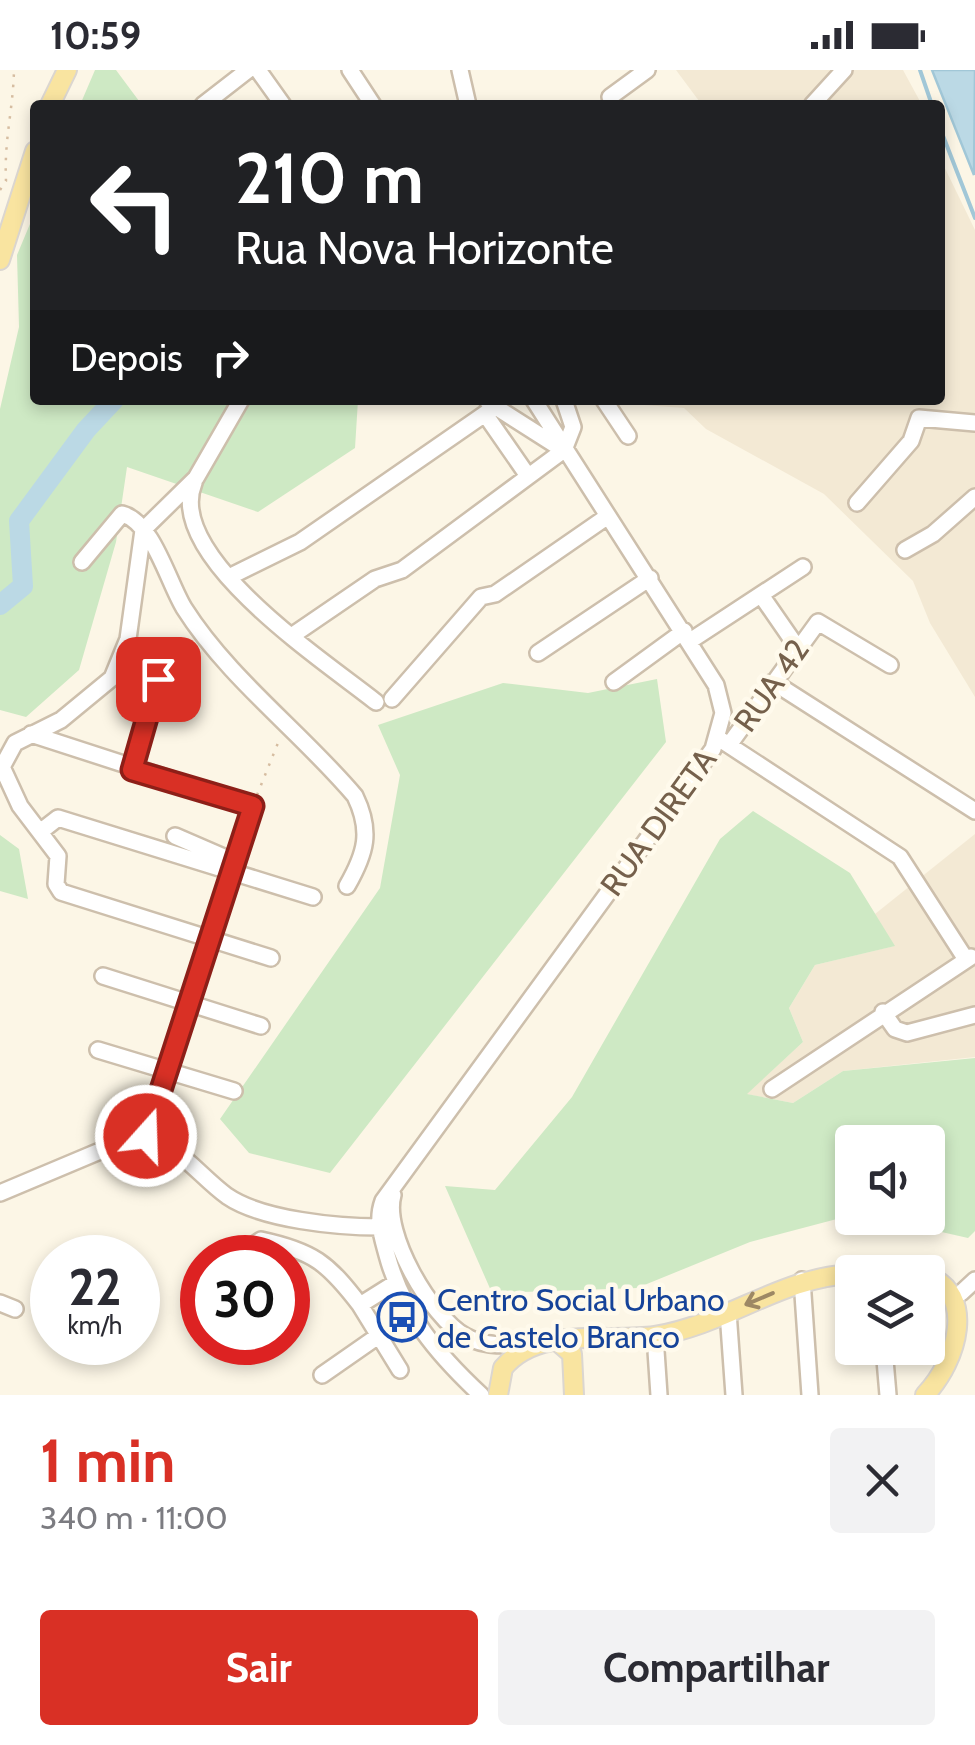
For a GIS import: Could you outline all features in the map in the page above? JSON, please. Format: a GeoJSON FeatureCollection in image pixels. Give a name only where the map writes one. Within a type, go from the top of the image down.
{"type":"FeatureCollection","features":[{"type":"Feature","properties":{"kind":"main road"},"geometry":{"type":"LineString","coordinates":[[52,100],[67,70]]}},
{"type":"Feature","properties":{"kind":"main road"},"geometry":{"type":"LineString","coordinates":[[0,260],[30,167]]}},
{"type":"Feature","properties":{"kind":"main road"},"geometry":{"type":"LineString","coordinates":[[498,1395],[502,1368],[534,1342],[655,1336],[728,1312],[802,1280],[835,1276]]}},
{"type":"Feature","properties":{"kind":"main road"},"geometry":{"type":"LineString","coordinates":[[925,1395],[962,1348],[970,1323],[968,1287]]}},
{"type":"Feature","properties":{"kind":"main road"},"geometry":{"type":"LineString","coordinates":[[557,1342],[572,1354],[574,1395]]}},
{"type":"Feature","properties":{"kind":"street"},"geometry":{"type":"LineString","coordinates":[[209,100],[248,70]]}},
{"type":"Feature","properties":{"kind":"street"},"geometry":{"type":"LineString","coordinates":[[258,70],[279,100]]}},
{"type":"Feature","properties":{"kind":"street"},"geometry":{"type":"LineString","coordinates":[[350,70],[370,100]]}},
{"type":"Feature","properties":{"kind":"street"},"geometry":{"type":"LineString","coordinates":[[460,70],[467,100]]}},
{"type":"Feature","properties":{"kind":"street"},"geometry":{"type":"LineString","coordinates":[[610,97],[648,70]]}},
{"type":"Feature","properties":{"kind":"street"},"geometry":{"type":"LineString","coordinates":[[817,100],[844,70]]}},
{"type":"Feature","properties":{"kind":"street"},"geometry":{"type":"LineString","coordinates":[[238,405],[196,478],[189,498],[190,516],[208,554],[293,635],[384,700],[482,597],[495,594],[608,516]]}},
{"type":"Feature","properties":{"kind":"street","name":"RUA DIRETA"},"geometry":{"type":"LineString","coordinates":[[534,1342],[495,1344],[466,1336],[435,1308],[380,1227],[383,1201],[724,741],[722,700],[687,636],[537,405]]}},
{"type":"Feature","properties":{"kind":"street"},"geometry":{"type":"LineString","coordinates":[[293,635],[381,576],[402,570],[564,450],[573,427],[566,405]]}},
{"type":"Feature","properties":{"kind":"street"},"geometry":{"type":"LineString","coordinates":[[607,405],[628,436]]}},
{"type":"Feature","properties":{"kind":"street"},"geometry":{"type":"LineString","coordinates":[[228,577],[300,542],[488,407],[528,476]]}},
{"type":"Feature","properties":{"kind":"street","name":"RUA DIRETA"},"geometry":{"type":"LineString","coordinates":[[488,407],[564,450]]}},
{"type":"Feature","properties":{"kind":"street"},"geometry":{"type":"LineString","coordinates":[[857,503],[911,441],[919,418],[975,423]]}},
{"type":"Feature","properties":{"kind":"street"},"geometry":{"type":"LineString","coordinates":[[196,478],[143,530],[122,662],[88,702],[8,749],[2,767],[20,806],[58,856],[57,888],[67,895],[270,958]]}},
{"type":"Feature","properties":{"kind":"street"},"geometry":{"type":"LineString","coordinates":[[905,550],[933,534],[975,497]]}},
{"type":"Feature","properties":{"kind":"street"},"geometry":{"type":"LineString","coordinates":[[82,562],[122,514],[143,530],[201,632],[332,768],[363,812],[368,827],[363,858],[346,886]]}},
{"type":"Feature","properties":{"kind":"street"},"geometry":{"type":"LineString","coordinates":[[614,682],[803,567]]}},
{"type":"Feature","properties":{"kind":"street"},"geometry":{"type":"LineString","coordinates":[[538,653],[650,578]]}},
{"type":"Feature","properties":{"kind":"street"},"geometry":{"type":"LineString","coordinates":[[761,595],[797,647]]}},
{"type":"Feature","properties":{"kind":"street","name":"RUA 42"},"geometry":{"type":"LineString","coordinates":[[724,741],[820,622],[890,665]]}},
{"type":"Feature","properties":{"kind":"street"},"geometry":{"type":"LineString","coordinates":[[122,662],[158,679],[132,770]]}},
{"type":"Feature","properties":{"kind":"street"},"geometry":{"type":"LineString","coordinates":[[773,682],[975,811]]}},
{"type":"Feature","properties":{"kind":"street"},"geometry":{"type":"LineString","coordinates":[[30,734],[253,806],[146,1136]]}},
{"type":"Feature","properties":{"kind":"street"},"geometry":{"type":"LineString","coordinates":[[724,741],[900,857],[970,957],[772,1089]]}},
{"type":"Feature","properties":{"kind":"street"},"geometry":{"type":"LineString","coordinates":[[40,832],[58,818],[233,868],[313,897]]}},
{"type":"Feature","properties":{"kind":"street"},"geometry":{"type":"LineString","coordinates":[[174,836],[233,868]]}},
{"type":"Feature","properties":{"kind":"street"},"geometry":{"type":"LineString","coordinates":[[103,976],[261,1026]]}},
{"type":"Feature","properties":{"kind":"street"},"geometry":{"type":"LineString","coordinates":[[883,1012],[894,1029],[907,1033],[975,1015]]}},
{"type":"Feature","properties":{"kind":"street"},"geometry":{"type":"LineString","coordinates":[[98,1050],[234,1090]]}},
{"type":"Feature","properties":{"kind":"street"},"geometry":{"type":"LineString","coordinates":[[0,1193],[123,1140],[146,1136],[167,1145],[236,1202],[318,1222],[380,1227]]}},
{"type":"Feature","properties":{"kind":"street","name":"RUA DIRETA"},"geometry":{"type":"LineString","coordinates":[[400,1177],[390,1208],[395,1284],[424,1334],[481,1395]]}},
{"type":"Feature","properties":{"kind":"street"},"geometry":{"type":"LineString","coordinates":[[310,1255],[331,1268],[400,1370]]}},
{"type":"Feature","properties":{"kind":"street"},"geometry":{"type":"LineString","coordinates":[[802,1280],[810,1395]]}},
{"type":"Feature","properties":{"kind":"street"},"geometry":{"type":"LineString","coordinates":[[360,1306],[395,1284]]}},
{"type":"Feature","properties":{"kind":"street"},"geometry":{"type":"LineString","coordinates":[[728,1312],[734,1395]]}},
{"type":"Feature","properties":{"kind":"street"},"geometry":{"type":"LineString","coordinates":[[322,1375],[378,1336]]}},
{"type":"Feature","properties":{"kind":"street"},"geometry":{"type":"LineString","coordinates":[[655,1336],[659,1395]]}},
{"type":"Feature","properties":{"kind":"street"},"geometry":{"type":"LineString","coordinates":[[885,1365],[888,1395]]}},
{"type":"Feature","properties":{"kind":"path"},"geometry":{"type":"LineString","coordinates":[[0,190],[6,181],[4,135],[13,113],[14,70]]}},
{"type":"Feature","properties":{"kind":"path"},"geometry":{"type":"LineString","coordinates":[[253,806],[288,722]]}},
{"type":"Feature","properties":{"kind":"shaded area"},"geometry":{"type":"Polygon","coordinates":[[[676,70],[903,70],[919,100],[698,100],[676,70]]]}},
{"type":"Feature","properties":{"kind":"shaded area"},"geometry":{"type":"Polygon","coordinates":[[[945,168],[975,230],[975,697],[930,623],[913,581],[824,494],[706,429],[684,408],[644,405],[945,405],[945,168]]]}},
{"type":"Feature","properties":{"kind":"shaded area"},"geometry":{"type":"Polygon","coordinates":[[[975,834],[975,1057],[843,1071],[793,1103],[746,1094],[803,1042],[789,1008],[815,965],[894,946],[875,914],[975,834]]]}},
{"type":"Feature","properties":{"kind":"green space"},"geometry":{"type":"Polygon","coordinates":[[[95,70],[116,70],[138,100],[82,100],[95,70]]]}},
{"type":"Feature","properties":{"kind":"green space"},"geometry":{"type":"Polygon","coordinates":[[[30,224],[30,405],[358,405],[355,448],[258,512],[127,467],[116,542],[79,670],[26,717],[0,710],[0,409],[19,327],[17,255],[30,224]]]}},
{"type":"Feature","properties":{"kind":"green space"},"geometry":{"type":"Polygon","coordinates":[[[657,679],[666,742],[330,1173],[249,1153],[220,1119],[380,888],[400,775],[378,725],[503,683],[588,693],[657,679]]]}},
{"type":"Feature","properties":{"kind":"green space"},"geometry":{"type":"Polygon","coordinates":[[[753,811],[850,873],[895,946],[815,965],[789,1008],[803,1042],[747,1094],[793,1103],[843,1071],[975,1058],[975,1231],[968,1238],[945,1233],[945,1125],[835,1125],[835,1220],[750,1242],[637,1288],[492,1293],[445,1186],[495,1190],[572,1097],[720,839],[753,811]]]}},
{"type":"Feature","properties":{"kind":"green space"},"geometry":{"type":"Polygon","coordinates":[[[0,835],[19,849],[28,899],[0,891],[0,835]]]}},
{"type":"Feature","properties":{"kind":"water"},"geometry":{"type":"Polygon","coordinates":[[[932,70],[975,70],[974,175],[945,100],[932,70]]]}},
{"type":"Feature","properties":{"kind":"waterway"},"geometry":{"type":"LineString","coordinates":[[920,70],[930,100]]}},
{"type":"Feature","properties":{"kind":"waterway"},"geometry":{"type":"LineString","coordinates":[[945,141],[975,218]]}},
{"type":"Feature","properties":{"kind":"waterway"},"geometry":{"type":"LineString","coordinates":[[0,605],[23,586],[19,521],[86,430],[109,405]]}},
{"type":"Feature","properties":{"kind":"place","name":"Centro Social Urbano de Castelo Branco"},"geometry":{"type":"Point","coordinates":[402,1317]}},
{"type":"Feature","properties":{"kind":"route"},"geometry":{"type":"LineString","coordinates":[[146,1136],[253,806],[132,770],[146,735],[158,679]]}}]}
